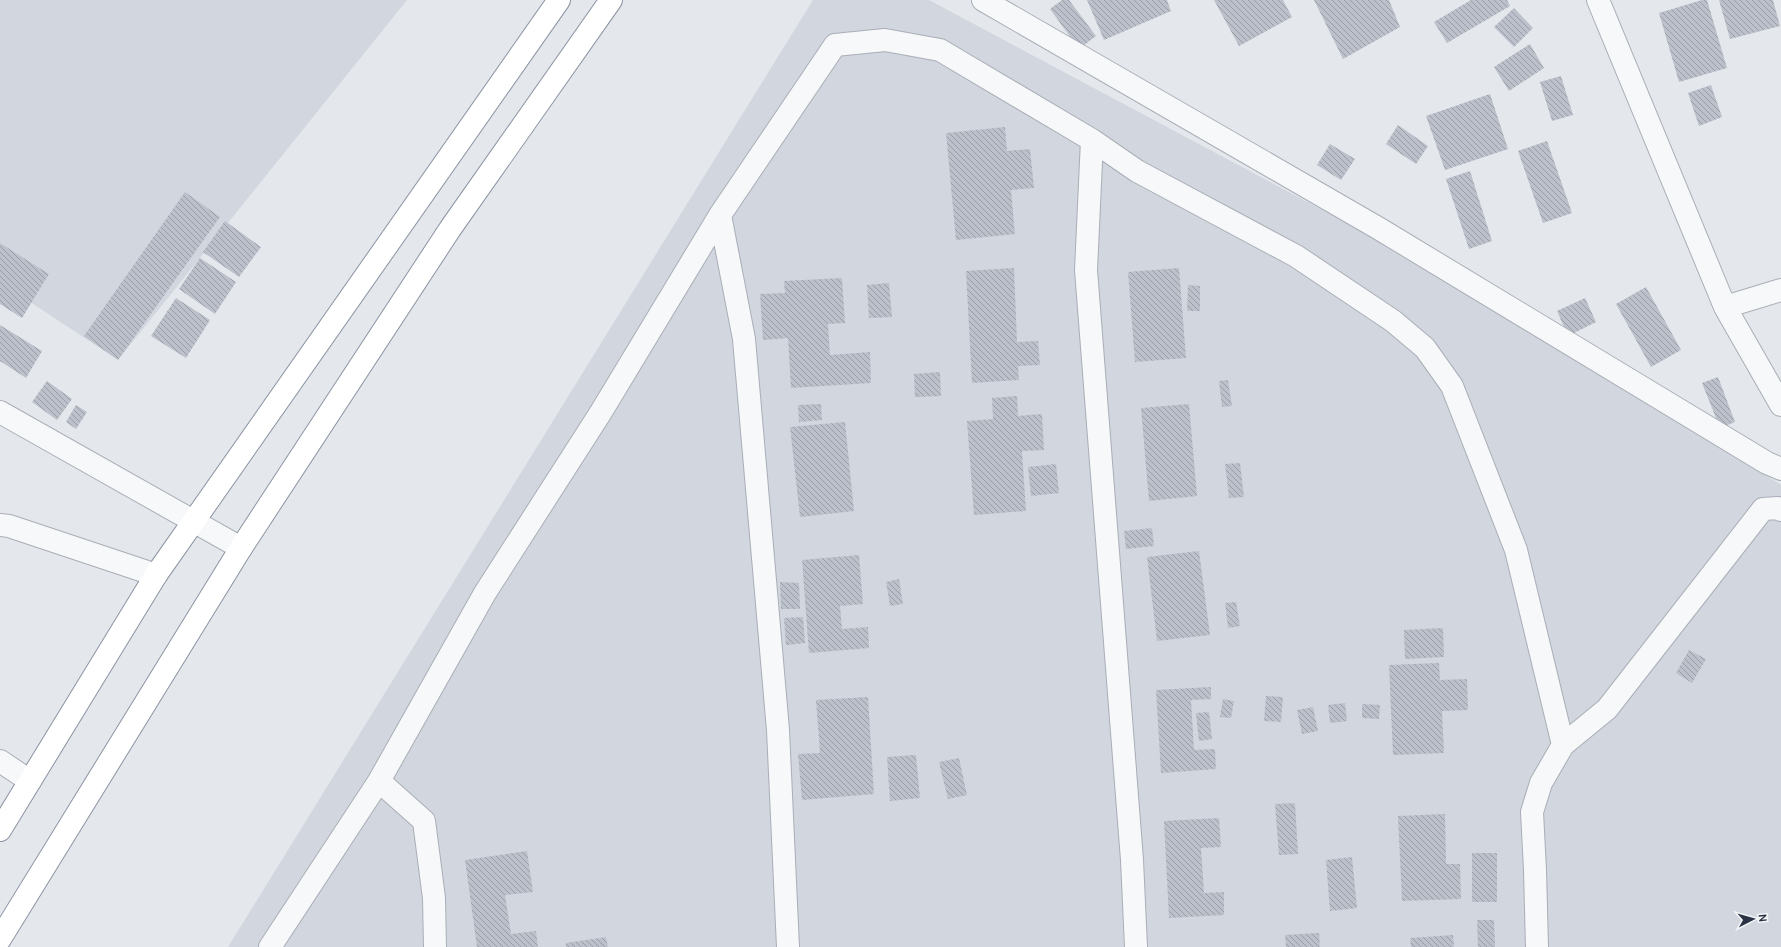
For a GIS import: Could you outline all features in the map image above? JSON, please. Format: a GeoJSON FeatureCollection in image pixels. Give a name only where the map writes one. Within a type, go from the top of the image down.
{"type":"FeatureCollection","features":[{"type":"Feature","properties":{"kind":"highway"},"geometry":{"type":"LineString","coordinates":[[0,830],[156,575],[559,0]]}},
{"type":"Feature","properties":{"kind":"highway"},"geometry":{"type":"LineString","coordinates":[[0,939],[241,548],[450,229],[612,0]]}},
{"type":"Feature","properties":{"kind":"street"},"geometry":{"type":"LineString","coordinates":[[983,0],[1378,228],[1767,463],[1781,469]]}},
{"type":"Feature","properties":{"kind":"street"},"geometry":{"type":"LineString","coordinates":[[1598,0],[1725,307],[1781,404]]}},
{"type":"Feature","properties":{"kind":"street"},"geometry":{"type":"LineString","coordinates":[[270,947],[379,781],[485,593],[600,412],[720,215],[835,46],[885,40],[940,50],[1092,140],[1137,171],[1296,256],[1393,321],[1425,348],[1452,386],[1516,550],[1563,745]]}},
{"type":"Feature","properties":{"kind":"street"},"geometry":{"type":"LineString","coordinates":[[1092,140],[1086,270],[1132,860],[1136,947]]}},
{"type":"Feature","properties":{"kind":"street"},"geometry":{"type":"LineString","coordinates":[[720,215],[744,339],[778,730],[788,947]]}},
{"type":"Feature","properties":{"kind":"street"},"geometry":{"type":"LineString","coordinates":[[1725,307],[1781,290]]}},
{"type":"Feature","properties":{"kind":"street"},"geometry":{"type":"LineString","coordinates":[[0,412],[241,548]]}},
{"type":"Feature","properties":{"kind":"street"},"geometry":{"type":"LineString","coordinates":[[1537,947],[1532,812],[1541,783],[1563,745],[1607,709],[1763,509],[1778,508],[1781,510]]}},
{"type":"Feature","properties":{"kind":"street"},"geometry":{"type":"LineString","coordinates":[[0,525],[10,526],[156,575]]}},
{"type":"Feature","properties":{"kind":"street"},"geometry":{"type":"LineString","coordinates":[[0,760],[30,781]]}},
{"type":"Feature","properties":{"kind":"street"},"geometry":{"type":"LineString","coordinates":[[379,781],[424,822],[434,898],[435,947]]}},
{"type":"Feature","properties":{"kind":"shaded area"},"geometry":{"type":"Polygon","coordinates":[[[0,0],[407,0],[118,360],[0,282],[0,0]]]}},
{"type":"Feature","properties":{"kind":"shaded area"},"geometry":{"type":"Polygon","coordinates":[[[813,0],[929,0],[1478,293],[1781,485],[1781,947],[228,947],[813,0]]]}},
{"type":"Feature","properties":{"kind":"building"},"geometry":{"type":"Polygon","coordinates":[[[1062,0],[1069,0],[1096,36],[1079,49],[1050,9],[1062,0]]]}},
{"type":"Feature","properties":{"kind":"building"},"geometry":{"type":"Polygon","coordinates":[[[1087,0],[1167,0],[1171,11],[1104,40],[1087,0]]]}},
{"type":"Feature","properties":{"kind":"building"},"geometry":{"type":"Polygon","coordinates":[[[1214,0],[1283,0],[1292,17],[1239,46],[1214,0]]]}},
{"type":"Feature","properties":{"kind":"building"},"geometry":{"type":"Polygon","coordinates":[[[1314,0],[1389,0],[1400,27],[1343,59],[1314,0]]]}},
{"type":"Feature","properties":{"kind":"building"},"geometry":{"type":"Polygon","coordinates":[[[1471,0],[1507,0],[1510,6],[1447,43],[1434,22],[1471,0]]]}},
{"type":"Feature","properties":{"kind":"building"},"geometry":{"type":"Polygon","coordinates":[[[1702,0],[1707,0],[1727,68],[1679,82],[1659,13],[1702,0]]]}},
{"type":"Feature","properties":{"kind":"building"},"geometry":{"type":"Polygon","coordinates":[[[1719,0],[1773,0],[1780,26],[1730,39],[1719,0]]]}},
{"type":"Feature","properties":{"kind":"building"},"geometry":{"type":"Polygon","coordinates":[[[1514,8],[1533,28],[1514,47],[1494,27],[1514,8]]]}},
{"type":"Feature","properties":{"kind":"building"},"geometry":{"type":"Polygon","coordinates":[[[1530,44],[1544,68],[1509,91],[1494,67],[1530,44]]]}},
{"type":"Feature","properties":{"kind":"building"},"geometry":{"type":"Polygon","coordinates":[[[1561,76],[1573,115],[1552,121],[1540,82],[1561,76]]]}},
{"type":"Feature","properties":{"kind":"building"},"geometry":{"type":"Polygon","coordinates":[[[1711,85],[1722,117],[1699,126],[1688,93],[1711,85]]]}},
{"type":"Feature","properties":{"kind":"building"},"geometry":{"type":"Polygon","coordinates":[[[1490,94],[1508,149],[1445,170],[1426,116],[1490,94]]]}},
{"type":"Feature","properties":{"kind":"building"},"geometry":{"type":"Polygon","coordinates":[[[1398,125],[1428,146],[1416,164],[1386,144],[1398,125]]]}},
{"type":"Feature","properties":{"kind":"building"},"geometry":{"type":"Polygon","coordinates":[[[1005,127],[1007,151],[1030,149],[1034,188],[1011,190],[1015,234],[956,240],[946,133],[1005,127]]]}},
{"type":"Feature","properties":{"kind":"building"},"geometry":{"type":"Polygon","coordinates":[[[1547,141],[1572,213],[1543,223],[1518,151],[1547,141]]]}},
{"type":"Feature","properties":{"kind":"building"},"geometry":{"type":"Polygon","coordinates":[[[1330,144],[1355,159],[1341,180],[1317,165],[1330,144]]]}},
{"type":"Feature","properties":{"kind":"building"},"geometry":{"type":"Polygon","coordinates":[[[1470,171],[1492,241],[1469,249],[1446,179],[1470,171]]]}},
{"type":"Feature","properties":{"kind":"building"},"geometry":{"type":"Polygon","coordinates":[[[185,192],[220,217],[118,360],[84,336],[185,192]]]}},
{"type":"Feature","properties":{"kind":"building"},"geometry":{"type":"Polygon","coordinates":[[[225,221],[261,247],[239,277],[203,252],[225,221]]]}},
{"type":"Feature","properties":{"kind":"building"},"geometry":{"type":"Polygon","coordinates":[[[0,243],[49,274],[22,318],[0,304],[0,243]]]}},
{"type":"Feature","properties":{"kind":"building"},"geometry":{"type":"Polygon","coordinates":[[[200,258],[236,282],[215,314],[179,289],[200,258]]]}},
{"type":"Feature","properties":{"kind":"building"},"geometry":{"type":"Polygon","coordinates":[[[1014,268],[1017,342],[1038,341],[1040,365],[1018,366],[1019,380],[972,383],[966,271],[1014,268]]]}},
{"type":"Feature","properties":{"kind":"building"},"geometry":{"type":"Polygon","coordinates":[[[1179,268],[1186,358],[1135,362],[1128,272],[1179,268]]]}},
{"type":"Feature","properties":{"kind":"building"},"geometry":{"type":"Polygon","coordinates":[[[842,278],[845,323],[828,324],[830,355],[870,352],[871,383],[791,388],[788,338],[763,340],[760,294],[785,293],[784,281],[842,278]]]}},
{"type":"Feature","properties":{"kind":"building"},"geometry":{"type":"Polygon","coordinates":[[[889,283],[892,317],[869,318],[867,285],[889,283]]]}},
{"type":"Feature","properties":{"kind":"building"},"geometry":{"type":"Polygon","coordinates":[[[1188,285],[1200,286],[1200,311],[1187,311],[1188,285]]]}},
{"type":"Feature","properties":{"kind":"building"},"geometry":{"type":"Polygon","coordinates":[[[1646,287],[1681,350],[1651,367],[1616,304],[1646,287]]]}},
{"type":"Feature","properties":{"kind":"building"},"geometry":{"type":"Polygon","coordinates":[[[176,298],[210,320],[186,358],[151,336],[176,298]]]}},
{"type":"Feature","properties":{"kind":"building"},"geometry":{"type":"Polygon","coordinates":[[[1585,298],[1596,322],[1568,336],[1557,311],[1585,298]]]}},
{"type":"Feature","properties":{"kind":"building"},"geometry":{"type":"Polygon","coordinates":[[[0,325],[42,351],[26,378],[0,361],[0,325]]]}},
{"type":"Feature","properties":{"kind":"building"},"geometry":{"type":"Polygon","coordinates":[[[940,372],[941,396],[915,397],[914,374],[940,372]]]}},
{"type":"Feature","properties":{"kind":"building"},"geometry":{"type":"Polygon","coordinates":[[[1718,377],[1735,422],[1720,428],[1702,383],[1718,377]]]}},
{"type":"Feature","properties":{"kind":"building"},"geometry":{"type":"Polygon","coordinates":[[[1228,380],[1232,406],[1222,407],[1219,381],[1228,380]]]}},
{"type":"Feature","properties":{"kind":"building"},"geometry":{"type":"Polygon","coordinates":[[[47,381],[72,399],[57,420],[32,402],[47,381]]]}},
{"type":"Feature","properties":{"kind":"building"},"geometry":{"type":"Polygon","coordinates":[[[1017,396],[1018,416],[1042,414],[1044,450],[1022,451],[1026,511],[974,515],[967,421],[993,419],[992,398],[1017,396]]]}},
{"type":"Feature","properties":{"kind":"building"},"geometry":{"type":"Polygon","coordinates":[[[821,404],[822,420],[799,422],[798,405],[821,404]]]}},
{"type":"Feature","properties":{"kind":"building"},"geometry":{"type":"Polygon","coordinates":[[[1189,404],[1197,496],[1149,501],[1141,408],[1189,404]]]}},
{"type":"Feature","properties":{"kind":"building"},"geometry":{"type":"Polygon","coordinates":[[[76,405],[87,412],[76,429],[66,422],[76,405]]]}},
{"type":"Feature","properties":{"kind":"building"},"geometry":{"type":"Polygon","coordinates":[[[845,422],[854,511],[800,517],[790,427],[845,422]]]}},
{"type":"Feature","properties":{"kind":"building"},"geometry":{"type":"Polygon","coordinates":[[[1240,463],[1244,497],[1229,498],[1225,464],[1240,463]]]}},
{"type":"Feature","properties":{"kind":"building"},"geometry":{"type":"Polygon","coordinates":[[[1056,464],[1059,493],[1031,496],[1028,467],[1056,464]]]}},
{"type":"Feature","properties":{"kind":"building"},"geometry":{"type":"Polygon","coordinates":[[[1152,528],[1154,546],[1126,549],[1124,531],[1152,528]]]}},
{"type":"Feature","properties":{"kind":"building"},"geometry":{"type":"Polygon","coordinates":[[[1199,551],[1210,635],[1157,641],[1147,557],[1199,551]]]}},
{"type":"Feature","properties":{"kind":"building"},"geometry":{"type":"Polygon","coordinates":[[[859,555],[863,604],[840,606],[842,629],[868,627],[869,648],[809,653],[802,560],[859,555]]]}},
{"type":"Feature","properties":{"kind":"building"},"geometry":{"type":"Polygon","coordinates":[[[899,579],[903,604],[890,606],[886,582],[899,579]]]}},
{"type":"Feature","properties":{"kind":"building"},"geometry":{"type":"Polygon","coordinates":[[[780,582],[799,583],[800,609],[781,609],[780,582]]]}},
{"type":"Feature","properties":{"kind":"building"},"geometry":{"type":"Polygon","coordinates":[[[1236,602],[1240,626],[1228,628],[1225,603],[1236,602]]]}},
{"type":"Feature","properties":{"kind":"building"},"geometry":{"type":"Polygon","coordinates":[[[803,617],[805,643],[786,645],[784,618],[803,617]]]}},
{"type":"Feature","properties":{"kind":"building"},"geometry":{"type":"Polygon","coordinates":[[[1443,628],[1444,657],[1405,659],[1404,630],[1443,628]]]}},
{"type":"Feature","properties":{"kind":"building"},"geometry":{"type":"Polygon","coordinates":[[[1689,650],[1706,659],[1692,683],[1676,673],[1689,650]]]}},
{"type":"Feature","properties":{"kind":"building"},"geometry":{"type":"Polygon","coordinates":[[[1439,663],[1440,680],[1467,679],[1468,710],[1442,711],[1444,753],[1393,755],[1389,665],[1439,663]]]}},
{"type":"Feature","properties":{"kind":"building"},"geometry":{"type":"Polygon","coordinates":[[[1211,687],[1211,699],[1191,700],[1194,750],[1215,749],[1216,769],[1161,773],[1156,690],[1211,687]]]}},
{"type":"Feature","properties":{"kind":"building"},"geometry":{"type":"Polygon","coordinates":[[[1266,696],[1283,697],[1281,722],[1264,721],[1266,696]]]}},
{"type":"Feature","properties":{"kind":"building"},"geometry":{"type":"Polygon","coordinates":[[[868,697],[874,794],[802,800],[798,754],[820,753],[816,700],[868,697]]]}},
{"type":"Feature","properties":{"kind":"building"},"geometry":{"type":"Polygon","coordinates":[[[1223,699],[1234,701],[1231,718],[1220,717],[1223,699]]]}},
{"type":"Feature","properties":{"kind":"building"},"geometry":{"type":"Polygon","coordinates":[[[1345,703],[1347,721],[1330,723],[1328,705],[1345,703]]]}},
{"type":"Feature","properties":{"kind":"building"},"geometry":{"type":"Polygon","coordinates":[[[1362,704],[1380,705],[1379,719],[1362,718],[1362,704]]]}},
{"type":"Feature","properties":{"kind":"building"},"geometry":{"type":"Polygon","coordinates":[[[1313,707],[1318,731],[1302,734],[1297,710],[1313,707]]]}},
{"type":"Feature","properties":{"kind":"building"},"geometry":{"type":"Polygon","coordinates":[[[1209,712],[1212,739],[1199,741],[1196,713],[1209,712]]]}},
{"type":"Feature","properties":{"kind":"building"},"geometry":{"type":"Polygon","coordinates":[[[916,755],[920,798],[890,801],[887,757],[916,755]]]}},
{"type":"Feature","properties":{"kind":"building"},"geometry":{"type":"Polygon","coordinates":[[[959,758],[967,795],[948,799],[939,762],[959,758]]]}},
{"type":"Feature","properties":{"kind":"building"},"geometry":{"type":"Polygon","coordinates":[[[1295,803],[1298,854],[1279,855],[1275,804],[1295,803]]]}},
{"type":"Feature","properties":{"kind":"building"},"geometry":{"type":"Polygon","coordinates":[[[1445,814],[1446,864],[1460,864],[1461,899],[1402,901],[1398,816],[1445,814]]]}},
{"type":"Feature","properties":{"kind":"building"},"geometry":{"type":"Polygon","coordinates":[[[1219,818],[1221,847],[1201,848],[1204,893],[1224,892],[1224,915],[1169,918],[1164,821],[1219,818]]]}},
{"type":"Feature","properties":{"kind":"building"},"geometry":{"type":"Polygon","coordinates":[[[527,851],[533,892],[505,895],[511,934],[536,931],[538,947],[477,947],[465,860],[527,851]]]}},
{"type":"Feature","properties":{"kind":"building"},"geometry":{"type":"Polygon","coordinates":[[[1472,853],[1497,853],[1497,902],[1472,902],[1472,853]]]}},
{"type":"Feature","properties":{"kind":"building"},"geometry":{"type":"Polygon","coordinates":[[[1352,857],[1357,908],[1330,911],[1326,860],[1352,857]]]}},
{"type":"Feature","properties":{"kind":"building"},"geometry":{"type":"Polygon","coordinates":[[[1477,920],[1494,920],[1495,947],[1478,947],[1477,920]]]}},
{"type":"Feature","properties":{"kind":"building"},"geometry":{"type":"Polygon","coordinates":[[[1319,933],[1320,947],[1286,947],[1285,935],[1319,933]]]}},
{"type":"Feature","properties":{"kind":"building"},"geometry":{"type":"Polygon","coordinates":[[[1453,935],[1454,947],[1411,947],[1410,938],[1453,935]]]}},
{"type":"Feature","properties":{"kind":"building"},"geometry":{"type":"Polygon","coordinates":[[[606,937],[608,947],[566,947],[566,943],[606,937]]]}}]}
